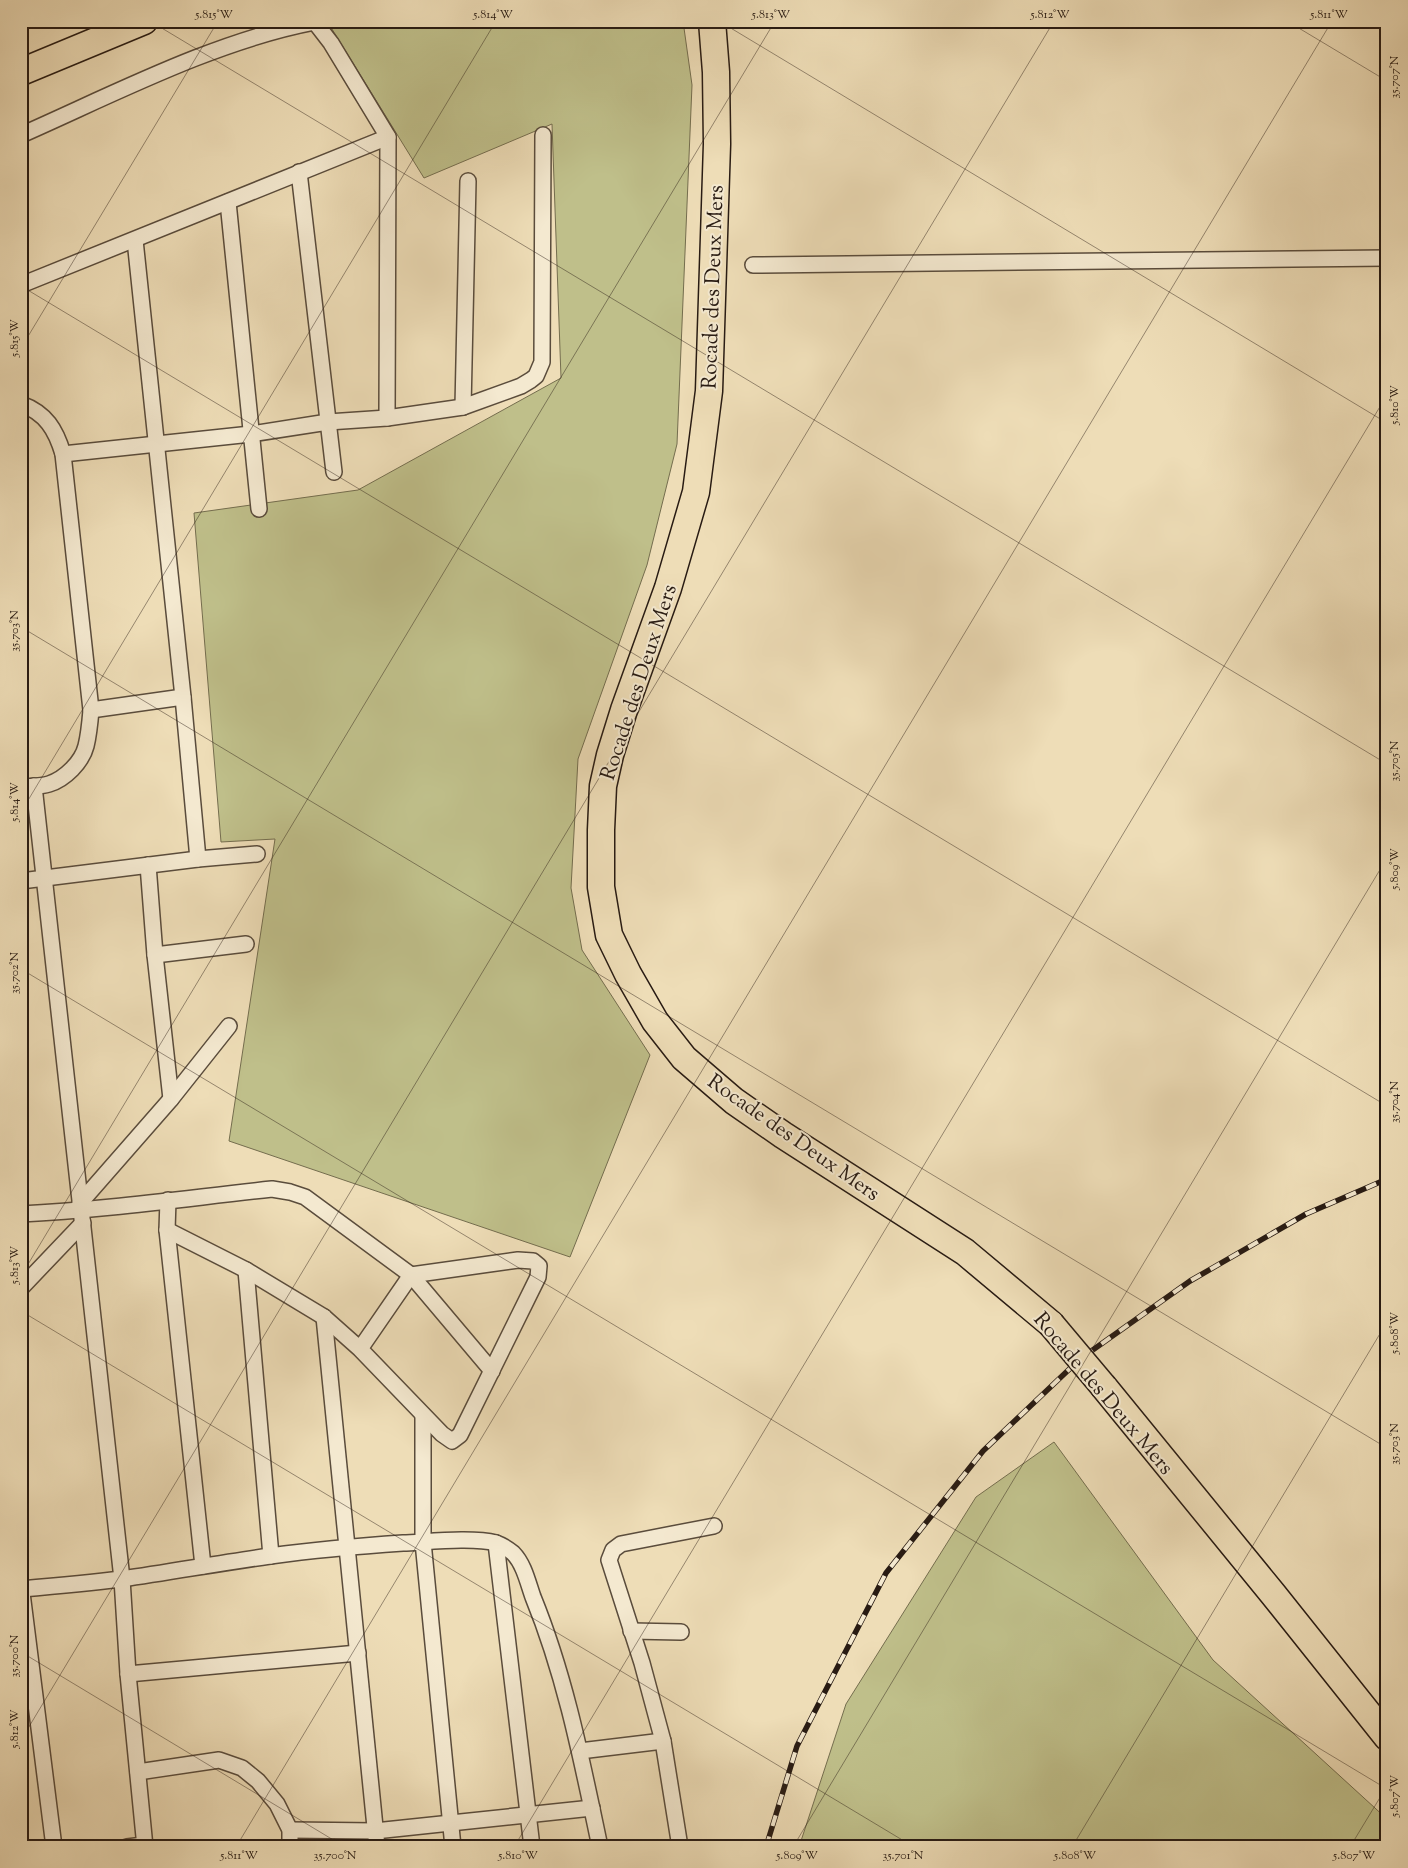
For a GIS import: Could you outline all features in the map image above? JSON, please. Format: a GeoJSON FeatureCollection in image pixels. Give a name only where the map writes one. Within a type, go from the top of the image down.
{"type":"FeatureCollection","features":[{"type":"Feature","properties":{"kind":"highway"},"geometry":{"type":"LineString","coordinates":[[21,72],[144,21]]}},
{"type":"Feature","properties":{"kind":"highway","name":"Rocade des Deux Mers"},"geometry":{"type":"LineString","coordinates":[[712,21],[716,72],[717,144],[709,391],[696,492],[668,588],[624,710],[610,755],[603,786],[601,887],[609,935],[628,974],[655,1021],[684,1058],[734,1101],[783,1135],[965,1252],[1051,1324],[1273,1594],[1387,1737]]}},
{"type":"Feature","properties":{"kind":"street"},"geometry":{"type":"LineString","coordinates":[[21,134],[187,62],[245,40],[314,22],[331,43],[388,137],[387,418]]}},
{"type":"Feature","properties":{"kind":"street"},"geometry":{"type":"LineString","coordinates":[[63,454],[250,434],[328,422],[387,418],[463,407],[521,386],[531,380],[536,376],[542,362],[543,135]]}},
{"type":"Feature","properties":{"kind":"street"},"geometry":{"type":"LineString","coordinates":[[21,286],[388,137]]}},
{"type":"Feature","properties":{"kind":"street"},"geometry":{"type":"LineString","coordinates":[[299,172],[334,472]]}},
{"type":"Feature","properties":{"kind":"street"},"geometry":{"type":"LineString","coordinates":[[463,407],[468,181]]}},
{"type":"Feature","properties":{"kind":"street"},"geometry":{"type":"LineString","coordinates":[[228,202],[259,508]]}},
{"type":"Feature","properties":{"kind":"street"},"geometry":{"type":"LineString","coordinates":[[135,240],[198,858]]}},
{"type":"Feature","properties":{"kind":"street"},"geometry":{"type":"LineString","coordinates":[[753,265],[1387,258]]}},
{"type":"Feature","properties":{"kind":"street"},"geometry":{"type":"LineString","coordinates":[[21,404],[32,408],[49,422],[58,436],[63,454],[91,710],[86,747],[80,761],[65,775],[50,784],[28,786],[45,878],[122,1579],[128,1674],[144,1846],[127,1847]]}},
{"type":"Feature","properties":{"kind":"street"},"geometry":{"type":"LineString","coordinates":[[91,710],[183,698]]}},
{"type":"Feature","properties":{"kind":"street"},"geometry":{"type":"LineString","coordinates":[[21,881],[198,858],[257,854]]}},
{"type":"Feature","properties":{"kind":"street"},"geometry":{"type":"LineString","coordinates":[[148,865],[155,955],[171,1099]]}},
{"type":"Feature","properties":{"kind":"street"},"geometry":{"type":"LineString","coordinates":[[155,955],[246,944]]}},
{"type":"Feature","properties":{"kind":"street"},"geometry":{"type":"LineString","coordinates":[[21,1288],[230,1026]]}},
{"type":"Feature","properties":{"kind":"street"},"geometry":{"type":"LineString","coordinates":[[21,1214],[81,1212],[168,1200],[272,1189],[306,1197],[411,1275],[492,1371]]}},
{"type":"Feature","properties":{"kind":"street"},"geometry":{"type":"LineString","coordinates":[[168,1200],[167,1230],[203,1566]]}},
{"type":"Feature","properties":{"kind":"street"},"geometry":{"type":"LineString","coordinates":[[167,1230],[246,1270],[324,1317],[360,1349],[450,1441],[454,1441],[460,1435],[538,1277],[539,1266],[527,1260],[518,1260],[411,1275],[360,1349]]}},
{"type":"Feature","properties":{"kind":"street"},"geometry":{"type":"LineString","coordinates":[[246,1270],[271,1556]]}},
{"type":"Feature","properties":{"kind":"street"},"geometry":{"type":"LineString","coordinates":[[324,1317],[377,1847]]}},
{"type":"Feature","properties":{"kind":"street"},"geometry":{"type":"LineString","coordinates":[[423,1415],[423,1542],[453,1847]]}},
{"type":"Feature","properties":{"kind":"street"},"geometry":{"type":"LineString","coordinates":[[680,1847],[663,1741],[609,1560],[613,1550],[622,1544],[714,1526]]}},
{"type":"Feature","properties":{"kind":"street"},"geometry":{"type":"LineString","coordinates":[[22,1589],[122,1579],[271,1556],[348,1547],[423,1542],[480,1541],[496,1543],[512,1552],[519,1561],[554,1654],[580,1751],[600,1847]]}},
{"type":"Feature","properties":{"kind":"street"},"geometry":{"type":"LineString","coordinates":[[496,1543],[532,1847]]}},
{"type":"Feature","properties":{"kind":"street"},"geometry":{"type":"LineString","coordinates":[[21,1584],[54,1847]]}},
{"type":"Feature","properties":{"kind":"street"},"geometry":{"type":"LineString","coordinates":[[631,1632],[681,1632]]}},
{"type":"Feature","properties":{"kind":"street"},"geometry":{"type":"LineString","coordinates":[[128,1674],[358,1653]]}},
{"type":"Feature","properties":{"kind":"street"},"geometry":{"type":"LineString","coordinates":[[580,1751],[663,1741]]}},
{"type":"Feature","properties":{"kind":"street"},"geometry":{"type":"LineString","coordinates":[[138,1772],[219,1760],[242,1768],[258,1781],[277,1804],[290,1830],[290,1847]]}},
{"type":"Feature","properties":{"kind":"street"},"geometry":{"type":"LineString","coordinates":[[290,1830],[375,1831],[592,1808]]}},
{"type":"Feature","properties":{"kind":"green space"},"geometry":{"type":"Polygon","coordinates":[[[327,21],[683,21],[692,85],[677,444],[647,565],[578,759],[571,888],[582,950],[650,1055],[570,1257],[229,1141],[275,839],[221,842],[194,513],[358,490],[561,378],[552,124],[424,178],[327,21]]]}},
{"type":"Feature","properties":{"kind":"green space"},"geometry":{"type":"Polygon","coordinates":[[[1054,1442],[1213,1660],[1387,1819],[1387,1847],[799,1847],[846,1704],[976,1497],[1054,1442]]]}},
{"type":"Feature","properties":{"kind":"railway"},"geometry":{"type":"LineString","coordinates":[[766,1847],[797,1746],[886,1573],[983,1451],[1080,1359],[1190,1281],[1306,1214],[1387,1179]]}}]}
